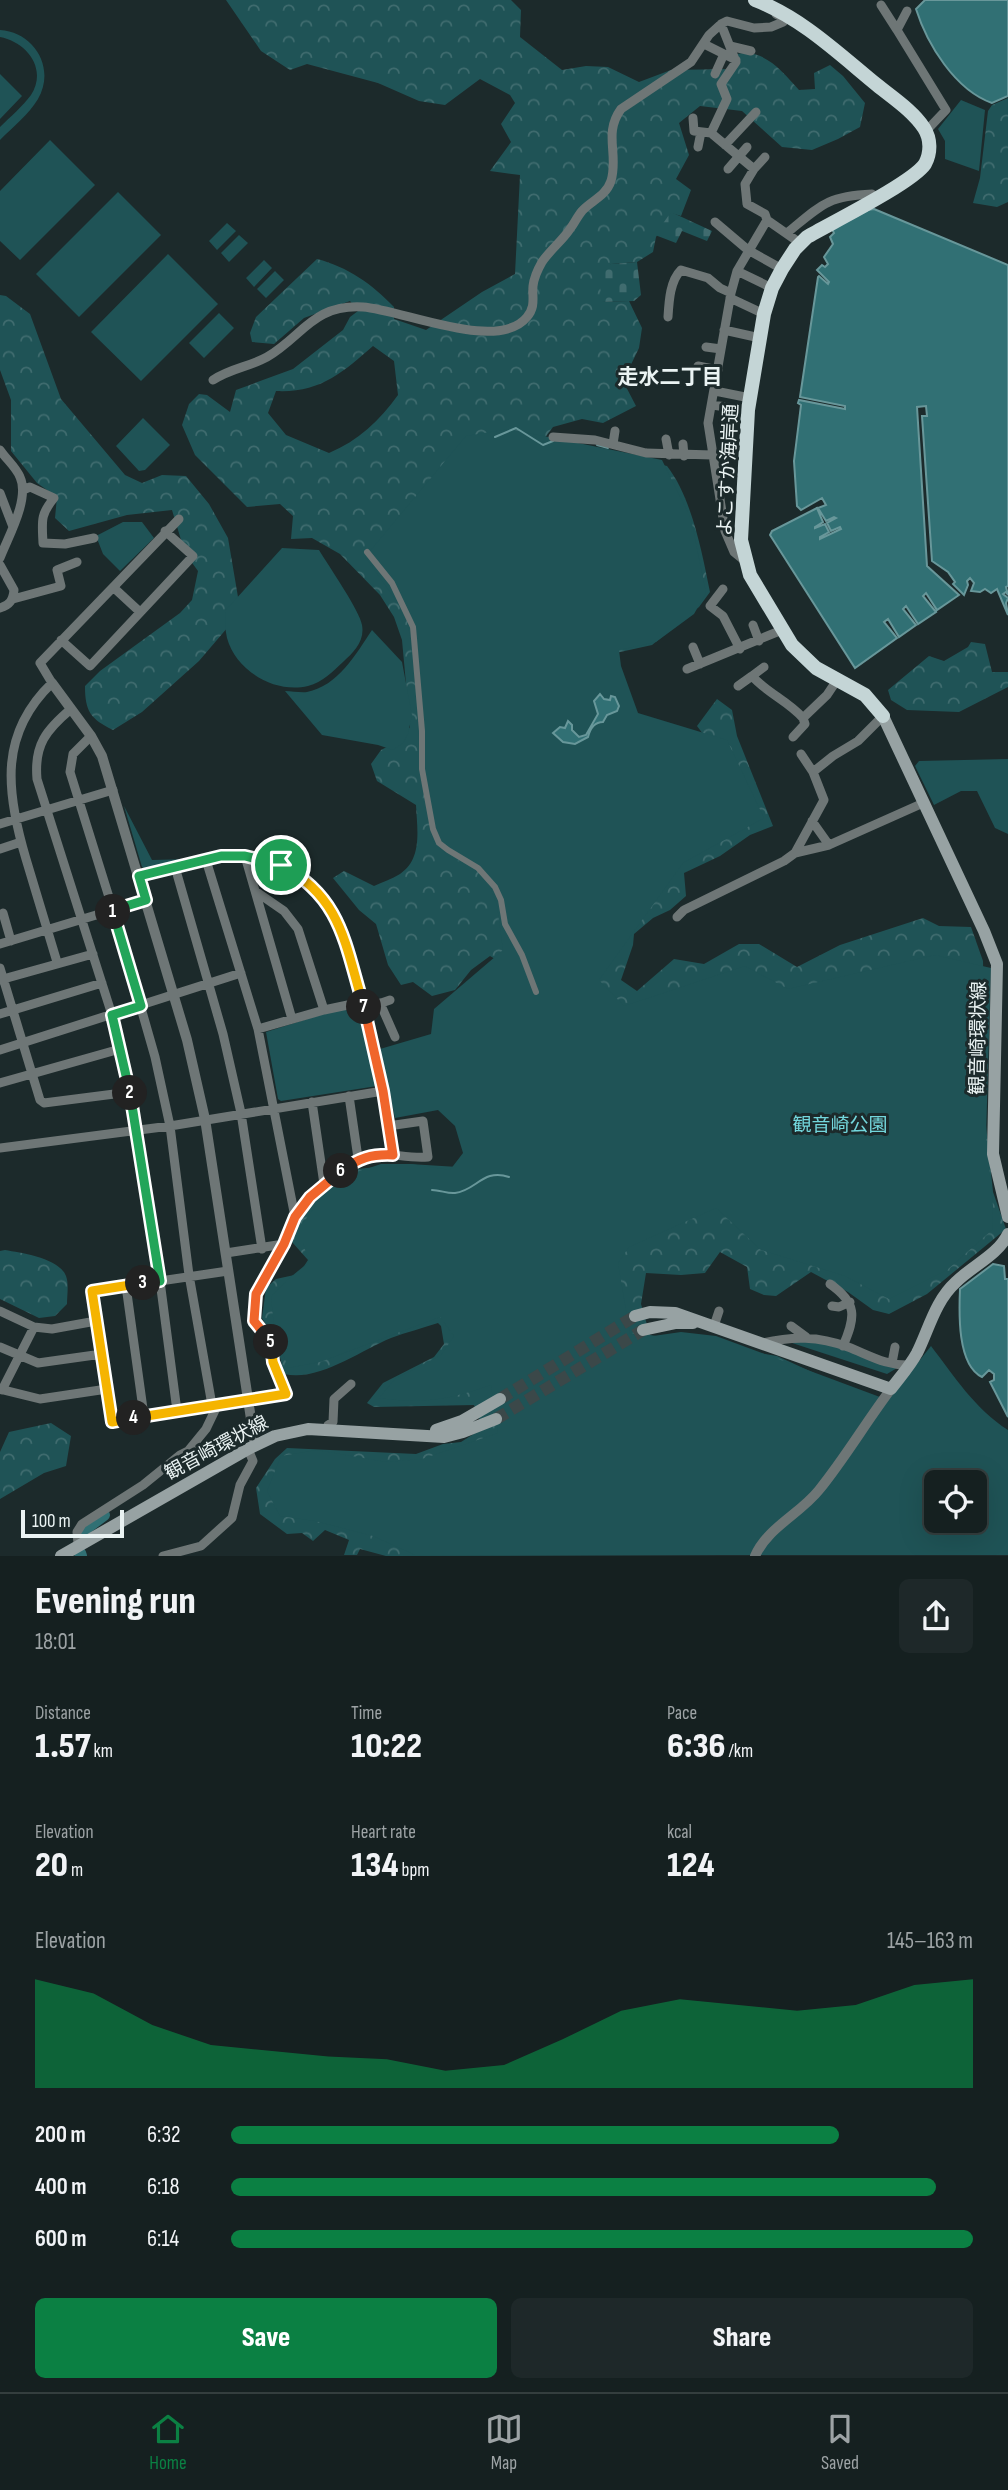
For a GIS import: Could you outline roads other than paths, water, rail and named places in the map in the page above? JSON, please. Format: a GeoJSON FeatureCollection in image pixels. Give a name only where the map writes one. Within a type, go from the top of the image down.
{"type":"FeatureCollection","features":[{"type":"Feature","properties":{"kind":"highway"},"geometry":{"type":"LineString","coordinates":[[755,0],[782,12],[807,28],[909,111],[926,131]]}},
{"type":"Feature","properties":{"kind":"highway","name":"よこすか海岸通"},"geometry":{"type":"LineString","coordinates":[[883,716],[865,695],[803,658],[782,630],[750,575],[733,530],[749,404],[764,314],[772,288],[800,243],[912,177],[924,165],[930,149],[926,131]]}},
{"type":"Feature","properties":{"kind":"main road","name":"観音崎環状線"},"geometry":{"type":"LineString","coordinates":[[883,716],[998,964],[993,1154],[1008,1217]]}},
{"type":"Feature","properties":{"kind":"main road"},"geometry":{"type":"LineString","coordinates":[[635,1317],[650,1312],[675,1313],[891,1388],[910,1365],[944,1295],[955,1282],[1000,1247],[1008,1234]]}},
{"type":"Feature","properties":{"kind":"main road"},"geometry":{"type":"LineString","coordinates":[[643,1331],[676,1323],[714,1326]]}},
{"type":"Feature","properties":{"kind":"main road","name":"観音崎環状線"},"geometry":{"type":"LineString","coordinates":[[404,1435],[447,1428],[500,1399]]}},
{"type":"Feature","properties":{"kind":"main road","name":"観音崎環状線"},"geometry":{"type":"LineString","coordinates":[[61,1556],[78,1544],[275,1436],[308,1429],[444,1437],[496,1419]]}},
{"type":"Feature","properties":{"kind":"street"},"geometry":{"type":"LineString","coordinates":[[213,380],[229,370],[260,361],[314,319],[344,308],[377,309],[479,332],[518,324],[535,303],[533,288],[536,274],[544,259],[570,230],[581,212],[605,192],[611,182],[614,165],[611,129],[614,118],[621,110],[691,62],[709,34],[721,24],[727,21],[763,27],[776,26],[783,22],[779,16],[745,0]]}},
{"type":"Feature","properties":{"kind":"street"},"geometry":{"type":"LineString","coordinates":[[881,5],[946,110],[926,131]]}},
{"type":"Feature","properties":{"kind":"street"},"geometry":{"type":"LineString","coordinates":[[897,30],[907,11]]}},
{"type":"Feature","properties":{"kind":"street"},"geometry":{"type":"LineString","coordinates":[[698,147],[727,99],[717,86],[734,68],[736,60],[727,50],[721,24]]}},
{"type":"Feature","properties":{"kind":"street"},"geometry":{"type":"LineString","coordinates":[[704,44],[727,50],[751,51]]}},
{"type":"Feature","properties":{"kind":"street"},"geometry":{"type":"LineString","coordinates":[[715,74],[727,50]]}},
{"type":"Feature","properties":{"kind":"street"},"geometry":{"type":"LineString","coordinates":[[725,145],[756,112]]}},
{"type":"Feature","properties":{"kind":"street"},"geometry":{"type":"LineString","coordinates":[[692,118],[694,131],[706,133],[725,145],[754,169]]}},
{"type":"Feature","properties":{"kind":"street"},"geometry":{"type":"LineString","coordinates":[[728,169],[747,147]]}},
{"type":"Feature","properties":{"kind":"street"},"geometry":{"type":"LineString","coordinates":[[765,157],[745,184],[747,204],[765,214],[767,220],[800,243]]}},
{"type":"Feature","properties":{"kind":"street"},"geometry":{"type":"LineString","coordinates":[[787,233],[822,204],[845,195],[872,194],[876,197]]}},
{"type":"Feature","properties":{"kind":"street"},"geometry":{"type":"LineString","coordinates":[[733,530],[712,455],[708,423],[723,330],[737,271],[767,220]]}},
{"type":"Feature","properties":{"kind":"street"},"geometry":{"type":"LineString","coordinates":[[715,222],[748,250],[782,269]]}},
{"type":"Feature","properties":{"kind":"street"},"geometry":{"type":"LineString","coordinates":[[668,317],[675,276],[681,270],[708,278],[764,314]]}},
{"type":"Feature","properties":{"kind":"street"},"geometry":{"type":"LineString","coordinates":[[737,271],[772,288]]}},
{"type":"Feature","properties":{"kind":"street"},"geometry":{"type":"LineString","coordinates":[[723,330],[760,338]]}},
{"type":"Feature","properties":{"kind":"street"},"geometry":{"type":"LineString","coordinates":[[706,347],[721,349]]}},
{"type":"Feature","properties":{"kind":"street"},"geometry":{"type":"LineString","coordinates":[[698,366],[718,370]]}},
{"type":"Feature","properties":{"kind":"street"},"geometry":{"type":"LineString","coordinates":[[715,391],[749,404]]}},
{"type":"Feature","properties":{"kind":"street"},"geometry":{"type":"LineString","coordinates":[[712,405],[749,404]]}},
{"type":"Feature","properties":{"kind":"street"},"geometry":{"type":"LineString","coordinates":[[613,444],[615,431]]}},
{"type":"Feature","properties":{"kind":"street"},"geometry":{"type":"LineString","coordinates":[[553,437],[595,440],[646,453],[712,455]]}},
{"type":"Feature","properties":{"kind":"street"},"geometry":{"type":"LineString","coordinates":[[666,439],[669,455]]}},
{"type":"Feature","properties":{"kind":"street"},"geometry":{"type":"LineString","coordinates":[[683,444],[684,456]]}},
{"type":"Feature","properties":{"kind":"street"},"geometry":{"type":"LineString","coordinates":[[0,558],[13,527],[23,491],[21,478],[1,452]]}},
{"type":"Feature","properties":{"kind":"street"},"geometry":{"type":"LineString","coordinates":[[23,491],[30,487],[54,498],[44,510],[43,542],[65,544],[94,538]]}},
{"type":"Feature","properties":{"kind":"street"},"geometry":{"type":"LineString","coordinates":[[0,493],[13,527]]}},
{"type":"Feature","properties":{"kind":"street"},"geometry":{"type":"LineString","coordinates":[[163,1556],[201,1546],[232,1518],[240,1485],[253,1461],[247,1400],[205,1119],[175,995],[102,756],[40,663],[179,519]]}},
{"type":"Feature","properties":{"kind":"street"},"geometry":{"type":"LineString","coordinates":[[61,640],[90,666],[193,556],[165,531]]}},
{"type":"Feature","properties":{"kind":"street"},"geometry":{"type":"LineString","coordinates":[[367,552],[392,583],[413,627],[422,731],[422,769],[433,829],[439,842],[447,850],[478,868],[495,887],[501,900],[505,924],[526,963],[536,992]]}},
{"type":"Feature","properties":{"kind":"street"},"geometry":{"type":"LineString","coordinates":[[13,599],[61,586],[57,570],[78,562]]}},
{"type":"Feature","properties":{"kind":"street"},"geometry":{"type":"LineString","coordinates":[[0,565],[15,590],[13,599],[7,606],[0,608]]}},
{"type":"Feature","properties":{"kind":"street"},"geometry":{"type":"LineString","coordinates":[[113,587],[140,612]]}},
{"type":"Feature","properties":{"kind":"street"},"geometry":{"type":"LineString","coordinates":[[723,589],[710,606],[723,616],[740,649]]}},
{"type":"Feature","properties":{"kind":"street"},"geometry":{"type":"LineString","coordinates":[[753,625],[759,641]]}},
{"type":"Feature","properties":{"kind":"street"},"geometry":{"type":"LineString","coordinates":[[687,669],[782,630]]}},
{"type":"Feature","properties":{"kind":"street"},"geometry":{"type":"LineString","coordinates":[[693,647],[700,664]]}},
{"type":"Feature","properties":{"kind":"street"},"geometry":{"type":"LineString","coordinates":[[738,686],[764,667]]}},
{"type":"Feature","properties":{"kind":"street"},"geometry":{"type":"LineString","coordinates":[[752,676],[762,687],[793,707],[803,718],[805,724],[793,737]]}},
{"type":"Feature","properties":{"kind":"street"},"geometry":{"type":"LineString","coordinates":[[803,718],[827,695],[837,680]]}},
{"type":"Feature","properties":{"kind":"street"},"geometry":{"type":"LineString","coordinates":[[52,683],[24,709],[12,731],[7,748],[5,783],[57,962]]}},
{"type":"Feature","properties":{"kind":"street"},"geometry":{"type":"LineString","coordinates":[[71,709],[53,724],[39,748],[37,779],[112,1015],[130,1092],[160,1281],[177,1411]]}},
{"type":"Feature","properties":{"kind":"street"},"geometry":{"type":"LineString","coordinates":[[813,772],[833,755],[858,741],[883,716]]}},
{"type":"Feature","properties":{"kind":"street"},"geometry":{"type":"LineString","coordinates":[[78,1544],[77,1532],[82,1524],[143,1485],[188,1451],[206,1429],[215,1405],[189,1275],[170,1126],[141,1006],[70,772],[70,762],[79,746],[91,736]]}},
{"type":"Feature","properties":{"kind":"street"},"geometry":{"type":"LineString","coordinates":[[795,853],[824,800],[813,772],[801,754]]}},
{"type":"Feature","properties":{"kind":"street"},"geometry":{"type":"LineString","coordinates":[[0,824],[113,790]]}},
{"type":"Feature","properties":{"kind":"street"},"geometry":{"type":"LineString","coordinates":[[677,917],[684,909],[784,861],[795,853],[829,845],[921,804]]}},
{"type":"Feature","properties":{"kind":"street"},"geometry":{"type":"LineString","coordinates":[[813,821],[829,845]]}},
{"type":"Feature","properties":{"kind":"street"},"geometry":{"type":"LineString","coordinates":[[0,849],[21,842]]}},
{"type":"Feature","properties":{"kind":"street"},"geometry":{"type":"LineString","coordinates":[[139,876],[221,856],[245,856],[281,865],[299,874],[328,903],[340,929],[363,1006],[383,1091],[393,1155]]}},
{"type":"Feature","properties":{"kind":"street"},"geometry":{"type":"LineString","coordinates":[[245,856],[292,1019]]}},
{"type":"Feature","properties":{"kind":"street"},"geometry":{"type":"LineString","coordinates":[[206,860],[258,1029],[295,1217]]}},
{"type":"Feature","properties":{"kind":"street"},"geometry":{"type":"LineString","coordinates":[[175,867],[209,983],[241,1113],[262,1249]]}},
{"type":"Feature","properties":{"kind":"street"},"geometry":{"type":"LineString","coordinates":[[255,891],[284,911],[298,929],[324,1010]]}},
{"type":"Feature","properties":{"kind":"street"},"geometry":{"type":"LineString","coordinates":[[0,944],[146,900]]}},
{"type":"Feature","properties":{"kind":"street"},"geometry":{"type":"LineString","coordinates":[[3,921],[11,941]]}},
{"type":"Feature","properties":{"kind":"street"},"geometry":{"type":"LineString","coordinates":[[2,980],[57,962],[93,954]]}},
{"type":"Feature","properties":{"kind":"street"},"geometry":{"type":"LineString","coordinates":[[0,968],[40,1100],[44,1103],[130,1092]]}},
{"type":"Feature","properties":{"kind":"street"},"geometry":{"type":"LineString","coordinates":[[0,1050],[241,973]]}},
{"type":"Feature","properties":{"kind":"street"},"geometry":{"type":"LineString","coordinates":[[0,1014],[102,983]]}},
{"type":"Feature","properties":{"kind":"street"},"geometry":{"type":"LineString","coordinates":[[258,1029],[324,1010],[385,1001],[396,1037]]}},
{"type":"Feature","properties":{"kind":"street"},"geometry":{"type":"LineString","coordinates":[[0,1083],[120,1049]]}},
{"type":"Feature","properties":{"kind":"street"},"geometry":{"type":"LineString","coordinates":[[0,1148],[170,1126],[383,1091]]}},
{"type":"Feature","properties":{"kind":"street"},"geometry":{"type":"LineString","coordinates":[[349,1096],[359,1158]]}},
{"type":"Feature","properties":{"kind":"street"},"geometry":{"type":"LineString","coordinates":[[312,1102],[324,1184]]}},
{"type":"Feature","properties":{"kind":"street"},"geometry":{"type":"LineString","coordinates":[[228,1271],[92,1291],[112,1422],[286,1394],[273,1362],[271,1340],[254,1321],[256,1294],[284,1244],[295,1217],[324,1184],[359,1158],[373,1154],[428,1157],[423,1121],[388,1126]]}},
{"type":"Feature","properties":{"kind":"street"},"geometry":{"type":"LineString","coordinates":[[226,1253],[284,1244]]}},
{"type":"Feature","properties":{"kind":"street"},"geometry":{"type":"LineString","coordinates":[[830,1284],[844,1294],[841,1306],[851,1326],[843,1346]]}},
{"type":"Feature","properties":{"kind":"street"},"geometry":{"type":"LineString","coordinates":[[126,1286],[144,1416]]}},
{"type":"Feature","properties":{"kind":"street"},"geometry":{"type":"LineString","coordinates":[[0,1311],[34,1327],[52,1329],[96,1321]]}},
{"type":"Feature","properties":{"kind":"street"},"geometry":{"type":"LineString","coordinates":[[714,1326],[719,1311]]}},
{"type":"Feature","properties":{"kind":"street"},"geometry":{"type":"LineString","coordinates":[[791,1326],[806,1337]]}},
{"type":"Feature","properties":{"kind":"street"},"geometry":{"type":"LineString","coordinates":[[0,1402],[3,1390],[34,1327]]}},
{"type":"Feature","properties":{"kind":"street"},"geometry":{"type":"LineString","coordinates":[[761,1343],[806,1337],[843,1346],[881,1362],[910,1365]]}},
{"type":"Feature","properties":{"kind":"street"},"geometry":{"type":"LineString","coordinates":[[892,1363],[895,1347]]}},
{"type":"Feature","properties":{"kind":"street"},"geometry":{"type":"LineString","coordinates":[[0,1348],[38,1363],[102,1354]]}},
{"type":"Feature","properties":{"kind":"street"},"geometry":{"type":"LineString","coordinates":[[328,1430],[328,1425],[333,1422],[334,1399],[351,1384]]}},
{"type":"Feature","properties":{"kind":"street"},"geometry":{"type":"LineString","coordinates":[[755,1556],[773,1532],[819,1490],[891,1388]]}},
{"type":"Feature","properties":{"kind":"street"},"geometry":{"type":"LineString","coordinates":[[3,1390],[40,1399],[107,1389]]}},
{"type":"Feature","properties":{"kind":"waterway"},"geometry":{"type":"LineString","coordinates":[[495,437],[516,428],[543,445],[553,441]]}},
{"type":"Feature","properties":{"kind":"waterway"},"geometry":{"type":"LineString","coordinates":[[597,445],[608,448]]}},
{"type":"Feature","properties":{"kind":"waterway"},"geometry":{"type":"LineString","coordinates":[[432,1190],[455,1193],[493,1175],[509,1177]]}},
{"type":"Feature","properties":{"kind":"waterway"},"geometry":{"type":"LineString","coordinates":[[82,1536],[84,1530],[104,1515]]}},
{"type":"Feature","properties":{"kind":"tunnel"},"geometry":{"type":"LineString","coordinates":[[500,1399],[635,1316]]}},
{"type":"Feature","properties":{"kind":"tunnel"},"geometry":{"type":"LineString","coordinates":[[496,1419],[643,1330]]}},
{"type":"Feature","properties":{"kind":"district","name":"走水二丁目"},"geometry":{"type":"Point","coordinates":[670,377]}},
{"type":"Feature","properties":{"kind":"park label","name":"観音崎公園"},"geometry":{"type":"Point","coordinates":[840,1124]}}]}
